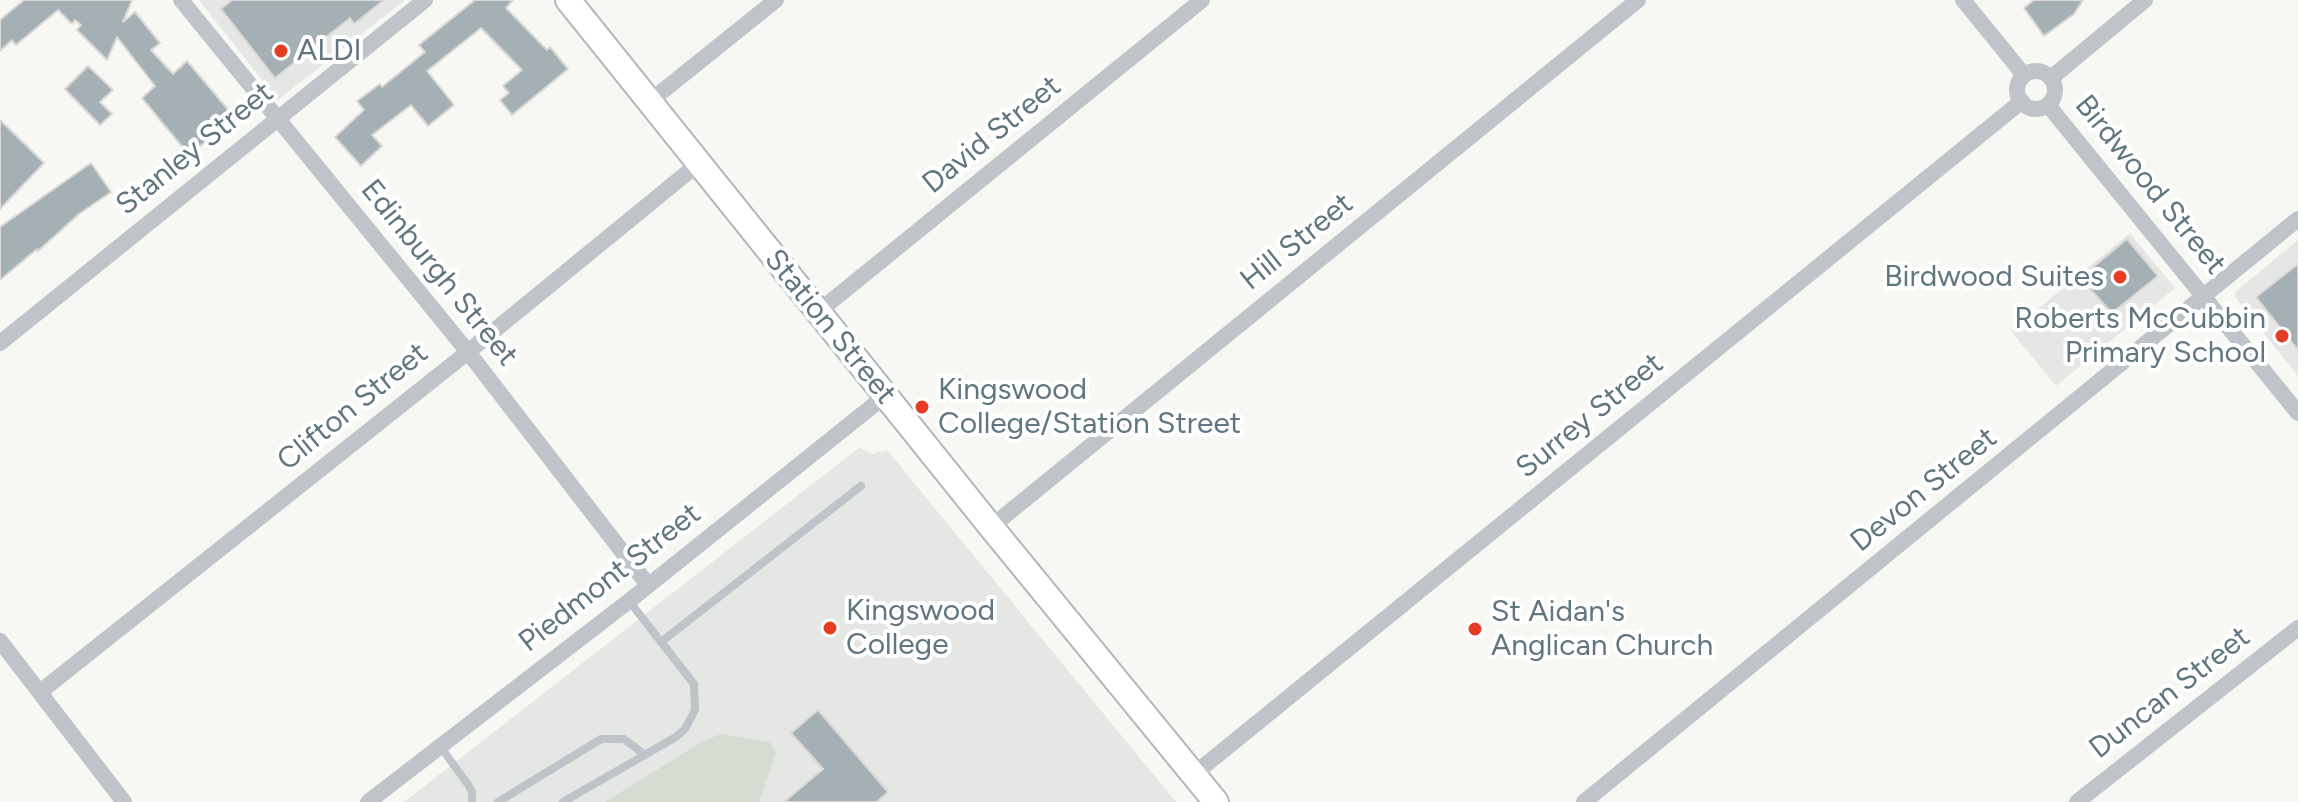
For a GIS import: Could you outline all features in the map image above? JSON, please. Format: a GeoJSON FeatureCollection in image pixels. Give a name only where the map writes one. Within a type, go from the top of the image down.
{"type":"FeatureCollection","features":[{"type":"Feature","properties":{"kind":"main road","name":"Station Street"},"geometry":{"type":"LineString","coordinates":[[568,0],[1216,802]]}},
{"type":"Feature","properties":{"kind":"street","name":"Edinburgh Street"},"geometry":{"type":"LineString","coordinates":[[181,0],[468,352],[648,585]]}},
{"type":"Feature","properties":{"kind":"street","name":"Stanley Street"},"geometry":{"type":"LineString","coordinates":[[0,343],[425,0]]}},
{"type":"Feature","properties":{"kind":"street"},"geometry":{"type":"LineString","coordinates":[[649,102],[776,0]]}},
{"type":"Feature","properties":{"kind":"street","name":"David Street"},"geometry":{"type":"LineString","coordinates":[[818,312],[1202,0]]}},
{"type":"Feature","properties":{"kind":"street","name":"Hill Street"},"geometry":{"type":"LineString","coordinates":[[991,527],[1638,0]]}},
{"type":"Feature","properties":{"kind":"street"},"geometry":{"type":"LineString","coordinates":[[1963,0],[2024,75]]}},
{"type":"Feature","properties":{"kind":"street"},"geometry":{"type":"LineString","coordinates":[[2051,78],[2145,0]]}},
{"type":"Feature","properties":{"kind":"street"},"geometry":{"type":"LineString","coordinates":[[2040,71],[2051,78],[2055,93],[2048,105],[2032,108],[2022,101],[2018,88],[2024,75],[2040,71]]}},
{"type":"Feature","properties":{"kind":"street","name":"Surrey Street"},"geometry":{"type":"LineString","coordinates":[[1193,775],[2022,101]]}},
{"type":"Feature","properties":{"kind":"street","name":"Birdwood Street"},"geometry":{"type":"LineString","coordinates":[[2048,105],[2298,413]]}},
{"type":"Feature","properties":{"kind":"street","name":"Clifton Street"},"geometry":{"type":"LineString","coordinates":[[40,692],[468,352],[698,164]]}},
{"type":"Feature","properties":{"kind":"street","name":"Devon Street"},"geometry":{"type":"LineString","coordinates":[[1584,802],[2298,219]]}},
{"type":"Feature","properties":{"kind":"street","name":"Piedmont Street"},"geometry":{"type":"LineString","coordinates":[[368,802],[629,601],[885,396]]}},
{"type":"Feature","properties":{"kind":"street","name":"Duncan Street"},"geometry":{"type":"LineString","coordinates":[[2077,802],[2298,628]]}},
{"type":"Feature","properties":{"kind":"street"},"geometry":{"type":"LineString","coordinates":[[0,641],[124,802]]}},
{"type":"Feature","properties":{"kind":"lane"},"geometry":{"type":"LineString","coordinates":[[661,642],[861,486]]}},
{"type":"Feature","properties":{"kind":"lane"},"geometry":{"type":"LineString","coordinates":[[563,802],[645,755],[685,729],[691,720],[697,701],[694,684],[629,601]]}},
{"type":"Feature","properties":{"kind":"lane"},"geometry":{"type":"LineString","coordinates":[[498,802],[601,739],[624,739],[645,755]]}},
{"type":"Feature","properties":{"kind":"lane"},"geometry":{"type":"LineString","coordinates":[[440,746],[469,786],[472,802]]}},
{"type":"Feature","properties":{"kind":"shaded area","name":"ALDI"},"geometry":{"type":"Polygon","coordinates":[[[199,0],[405,0],[278,100],[199,0]]]}},
{"type":"Feature","properties":{"kind":"shaded area"},"geometry":{"type":"Polygon","coordinates":[[[2130,233],[2175,288],[2056,386],[2011,331],[2130,233]]]}},
{"type":"Feature","properties":{"kind":"shaded area","name":"Roberts McCubbin Primary School"},"geometry":{"type":"Polygon","coordinates":[[[2298,240],[2298,376],[2235,297],[2235,292],[2298,240]]]}},
{"type":"Feature","properties":{"kind":"shaded area","name":"Kingswood College"},"geometry":{"type":"Polygon","coordinates":[[[860,447],[872,454],[887,450],[1176,802],[404,802],[860,447]]]}},
{"type":"Feature","properties":{"kind":"shaded area"},"geometry":{"type":"Polygon","coordinates":[[[721,734],[769,742],[776,752],[759,802],[605,802],[703,741],[721,734]]]}},
{"type":"Feature","properties":{"kind":"building"},"geometry":{"type":"Polygon","coordinates":[[[24,0],[132,0],[123,22],[135,12],[160,43],[151,50],[173,74],[187,61],[230,112],[214,125],[219,131],[189,155],[142,98],[155,86],[117,37],[107,60],[77,30],[81,25],[75,20],[72,24],[58,10],[16,45],[12,40],[0,51],[0,20],[24,0]]]}},
{"type":"Feature","properties":{"kind":"building","name":"ALDI"},"geometry":{"type":"Polygon","coordinates":[[[232,0],[384,0],[354,24],[350,18],[275,78],[221,9],[232,0]]]}},
{"type":"Feature","properties":{"kind":"building"},"geometry":{"type":"Polygon","coordinates":[[[475,0],[513,0],[506,8],[547,50],[550,47],[568,69],[512,115],[500,100],[509,93],[503,86],[522,70],[481,28],[427,71],[454,105],[428,126],[411,105],[372,135],[382,146],[361,166],[335,137],[364,110],[357,101],[380,84],[382,87],[425,52],[419,45],[475,0]]]}},
{"type":"Feature","properties":{"kind":"building"},"geometry":{"type":"Polygon","coordinates":[[[2034,0],[2083,0],[2074,14],[2044,36],[2024,8],[2034,0]]]}},
{"type":"Feature","properties":{"kind":"building"},"geometry":{"type":"Polygon","coordinates":[[[88,66],[113,90],[100,102],[112,114],[100,125],[65,89],[88,66]]]}},
{"type":"Feature","properties":{"kind":"building"},"geometry":{"type":"Polygon","coordinates":[[[0,120],[44,163],[0,209],[0,120]]]}},
{"type":"Feature","properties":{"kind":"building"},"geometry":{"type":"Polygon","coordinates":[[[91,163],[111,192],[79,214],[0,280],[0,227],[91,163]]]}},
{"type":"Feature","properties":{"kind":"building"},"geometry":{"type":"Polygon","coordinates":[[[2127,239],[2158,276],[2112,313],[2080,278],[2127,239]]]}},
{"type":"Feature","properties":{"kind":"building"},"geometry":{"type":"Polygon","coordinates":[[[2298,264],[2298,350],[2256,297],[2298,264]]]}},
{"type":"Feature","properties":{"kind":"building"},"geometry":{"type":"Polygon","coordinates":[[[818,710],[888,792],[877,802],[784,802],[823,769],[791,733],[818,710]]]}},
{"type":"Feature","properties":{"kind":"place","name":"ALDI"},"geometry":{"type":"Point","coordinates":[281,51]}},
{"type":"Feature","properties":{"kind":"place","name":"Birdwood Suites"},"geometry":{"type":"Point","coordinates":[2120,277]}},
{"type":"Feature","properties":{"kind":"place","name":"Roberts McCubbin Primary School"},"geometry":{"type":"Point","coordinates":[2282,336]}},
{"type":"Feature","properties":{"kind":"place","name":"Kingswood College/Station Street"},"geometry":{"type":"Point","coordinates":[922,407]}},
{"type":"Feature","properties":{"kind":"place","name":"Kingswood College"},"geometry":{"type":"Point","coordinates":[830,628]}},
{"type":"Feature","properties":{"kind":"place","name":"St Aidan's Anglican Church"},"geometry":{"type":"Point","coordinates":[1475,629]}}]}
